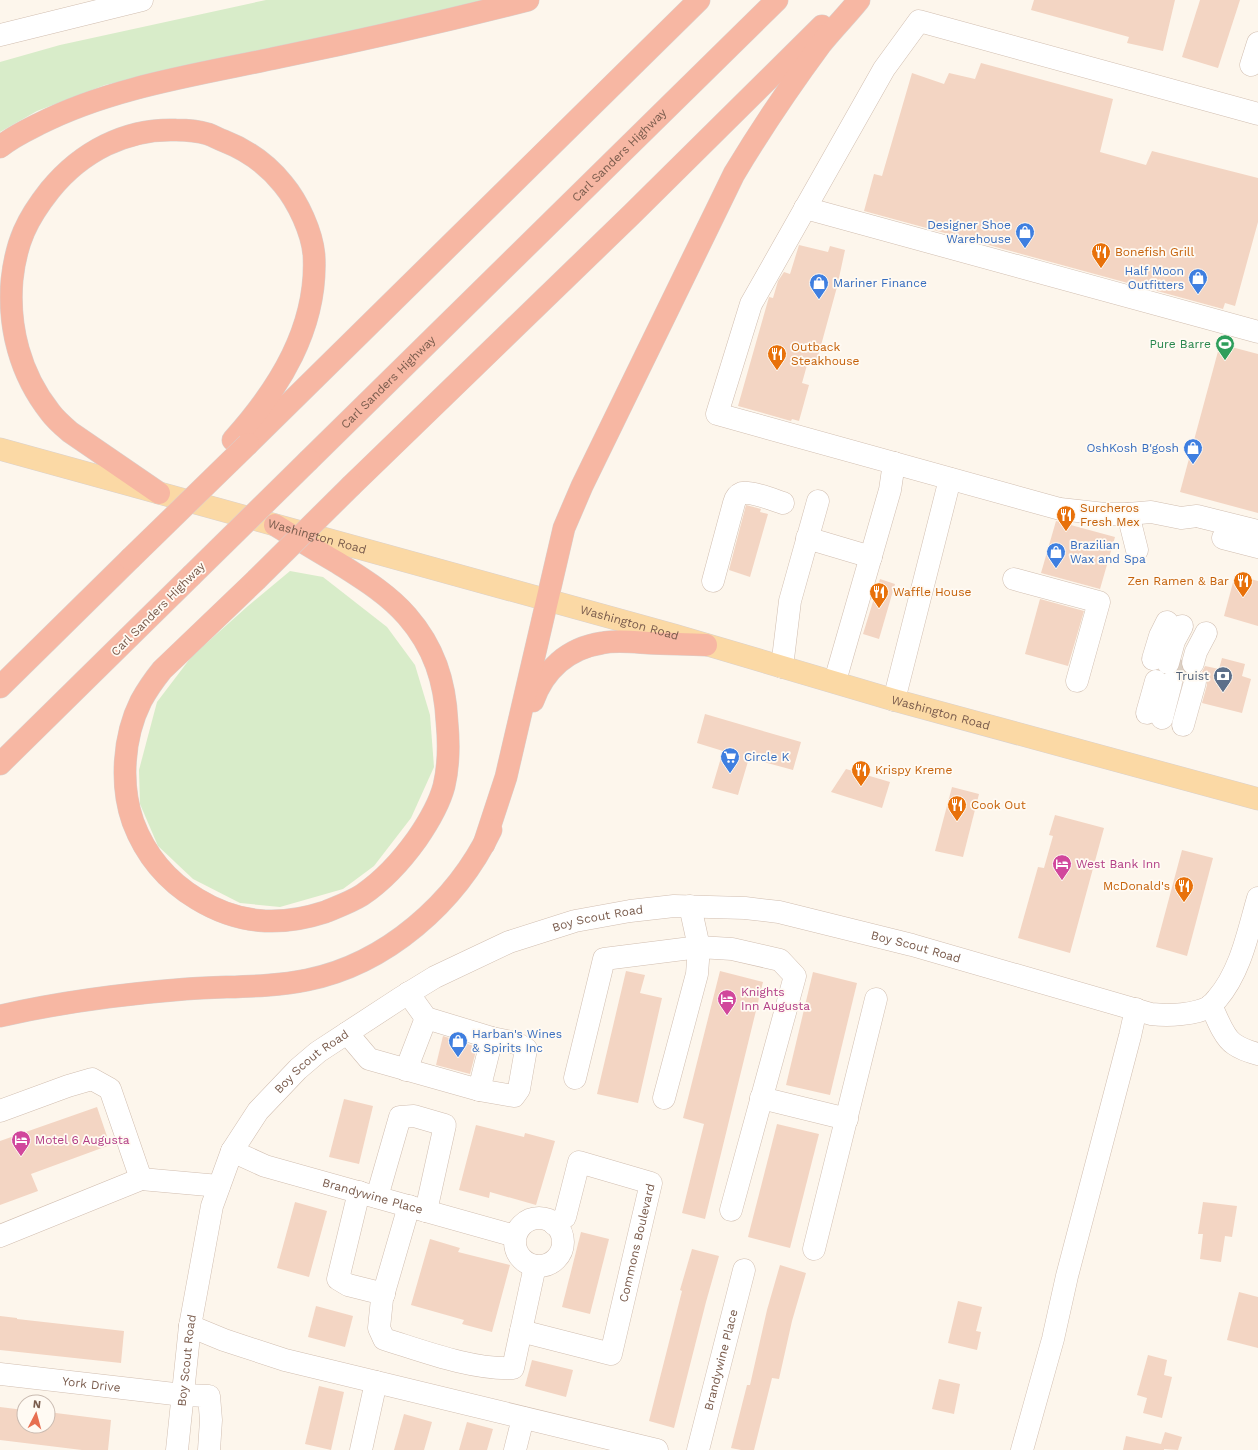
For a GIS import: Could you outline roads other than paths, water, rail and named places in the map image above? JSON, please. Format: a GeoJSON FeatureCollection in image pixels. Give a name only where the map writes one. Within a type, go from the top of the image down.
{"type":"FeatureCollection","features":[{"type":"Feature","properties":{"kind":"highway"},"geometry":{"type":"LineString","coordinates":[[0,148],[10,139],[62,112],[144,86],[480,13],[528,0]]}},
{"type":"Feature","properties":{"kind":"highway"},"geometry":{"type":"LineString","coordinates":[[0,687],[148,542],[240,442],[699,0]]}},
{"type":"Feature","properties":{"kind":"highway","name":"Carl Sanders Highway"},"geometry":{"type":"LineString","coordinates":[[0,764],[777,0]]}},
{"type":"Feature","properties":{"kind":"highway"},"geometry":{"type":"LineString","coordinates":[[275,525],[369,582],[389,598],[407,616],[425,640],[432,653],[442,681],[446,704],[448,765],[444,787],[433,813],[404,857],[381,880],[361,896],[338,907],[291,920],[269,922],[251,920],[228,914],[187,893],[169,878],[146,849],[136,830],[129,809],[126,789],[127,747],[140,702],[150,685],[167,665],[256,580],[352,486],[632,214],[849,0]]}},
{"type":"Feature","properties":{"kind":"highway"},"geometry":{"type":"LineString","coordinates":[[484,844],[506,777],[564,528],[579,492],[734,174],[761,129],[822,43],[859,0]]}},
{"type":"Feature","properties":{"kind":"highway"},"geometry":{"type":"LineString","coordinates":[[160,493],[70,432],[54,416],[36,390],[22,364],[14,335],[11,306],[13,269],[26,225],[36,208],[62,176],[83,158],[103,145],[143,132],[166,130],[191,131],[208,134],[238,146],[261,161],[278,177],[292,195],[303,218],[310,236],[314,254],[312,293],[307,318],[291,359],[240,442]]}},
{"type":"Feature","properties":{"kind":"highway"},"geometry":{"type":"LineString","coordinates":[[0,1016],[94,998],[268,985],[306,980],[346,968],[371,956],[397,940],[421,922],[440,903],[467,870],[484,844],[515,777],[536,692],[543,678],[554,665],[574,651],[602,643],[626,642],[706,645]]}},
{"type":"Feature","properties":{"kind":"main road","name":"Washington Road"},"geometry":{"type":"LineString","coordinates":[[0,449],[674,635],[835,681],[894,700],[1258,799]]}},
{"type":"Feature","properties":{"kind":"street"},"geometry":{"type":"LineString","coordinates":[[0,35],[142,0]]}},
{"type":"Feature","properties":{"kind":"street"},"geometry":{"type":"LineString","coordinates":[[1258,114],[919,21],[884,69],[751,304],[717,414],[1060,509],[1105,514],[1151,512],[1181,518],[1197,516],[1258,531]]}},
{"type":"Feature","properties":{"kind":"street"},"geometry":{"type":"LineString","coordinates":[[1251,65],[1258,43]]}},
{"type":"Feature","properties":{"kind":"street"},"geometry":{"type":"LineString","coordinates":[[805,208],[1258,332]]}},
{"type":"Feature","properties":{"kind":"street"},"geometry":{"type":"LineString","coordinates":[[835,681],[890,490],[894,463]]}},
{"type":"Feature","properties":{"kind":"street"},"geometry":{"type":"LineString","coordinates":[[894,700],[950,479]]}},
{"type":"Feature","properties":{"kind":"street"},"geometry":{"type":"LineString","coordinates":[[713,581],[734,503],[738,496],[741,494],[750,493],[783,503]]}},
{"type":"Feature","properties":{"kind":"street"},"geometry":{"type":"LineString","coordinates":[[782,667],[790,601],[818,501]]}},
{"type":"Feature","properties":{"kind":"street"},"geometry":{"type":"LineString","coordinates":[[1128,514],[1137,550]]}},
{"type":"Feature","properties":{"kind":"street"},"geometry":{"type":"LineString","coordinates":[[1181,518],[1194,530],[1258,547]]}},
{"type":"Feature","properties":{"kind":"street"},"geometry":{"type":"LineString","coordinates":[[807,538],[871,556]]}},
{"type":"Feature","properties":{"kind":"street"},"geometry":{"type":"LineString","coordinates":[[1014,579],[1099,602],[1077,681]]}},
{"type":"Feature","properties":{"kind":"street"},"geometry":{"type":"LineString","coordinates":[[1174,672],[1162,718],[1174,672],[1174,641],[1190,628],[1203,654],[1174,672]]}},
{"type":"Feature","properties":{"kind":"street","name":"Boy Scout Road"},"geometry":{"type":"LineString","coordinates":[[177,1450],[190,1326],[212,1206],[232,1151],[258,1111],[298,1069],[318,1052],[435,977],[509,942],[575,921],[613,914],[674,906],[745,908],[779,912],[912,945],[1151,1014],[1169,1016],[1196,1011],[1211,1005],[1223,992],[1232,978],[1239,960],[1258,898]]}},
{"type":"Feature","properties":{"kind":"street"},"geometry":{"type":"LineString","coordinates":[[664,1098],[697,974],[699,947],[690,906]]}},
{"type":"Feature","properties":{"kind":"street"},"geometry":{"type":"LineString","coordinates":[[575,1078],[604,959],[699,947],[732,949],[780,960],[795,976],[731,1210]]}},
{"type":"Feature","properties":{"kind":"street"},"geometry":{"type":"LineString","coordinates":[[347,1034],[369,1059],[479,1090],[514,1096],[519,1089],[526,1049],[516,1044],[426,1018],[408,993]]}},
{"type":"Feature","properties":{"kind":"street"},"geometry":{"type":"LineString","coordinates":[[814,1250],[876,999]]}},
{"type":"Feature","properties":{"kind":"street"},"geometry":{"type":"LineString","coordinates":[[1211,1005],[1222,1028],[1232,1043],[1244,1050],[1258,1054]]}},
{"type":"Feature","properties":{"kind":"street"},"geometry":{"type":"LineString","coordinates":[[1022,1450],[1053,1339],[1067,1276],[1136,1009]]}},
{"type":"Feature","properties":{"kind":"street"},"geometry":{"type":"LineString","coordinates":[[406,1070],[426,1018]]}},
{"type":"Feature","properties":{"kind":"street"},"geometry":{"type":"LineString","coordinates":[[479,1090],[492,1038]]}},
{"type":"Feature","properties":{"kind":"street"},"geometry":{"type":"LineString","coordinates":[[0,1111],[68,1086],[92,1079],[110,1089],[141,1179]]}},
{"type":"Feature","properties":{"kind":"street"},"geometry":{"type":"LineString","coordinates":[[762,1098],[847,1119]]}},
{"type":"Feature","properties":{"kind":"street"},"geometry":{"type":"LineString","coordinates":[[384,1294],[348,1285],[338,1279],[368,1195],[400,1117],[414,1116],[445,1125],[418,1209],[384,1294],[379,1328],[384,1339],[473,1365],[499,1369],[513,1368],[535,1266]]}},
{"type":"Feature","properties":{"kind":"street","name":"Brandywine Place"},"geometry":{"type":"LineString","coordinates":[[232,1151],[265,1166],[515,1236]]}},
{"type":"Feature","properties":{"kind":"street","name":"Commons Boulevard"},"geometry":{"type":"LineString","coordinates":[[521,1331],[611,1354],[651,1183],[579,1162],[565,1217],[554,1224]]}},
{"type":"Feature","properties":{"kind":"street"},"geometry":{"type":"LineString","coordinates":[[0,1236],[141,1179],[219,1186]]}},
{"type":"Feature","properties":{"kind":"street"},"geometry":{"type":"LineString","coordinates":[[538,1218],[548,1219],[560,1229],[564,1240],[562,1250],[554,1262],[544,1266],[535,1266],[525,1262],[518,1255],[515,1248],[515,1236],[524,1223],[538,1218]]}},
{"type":"Feature","properties":{"kind":"street","name":"Brandywine Place"},"geometry":{"type":"LineString","coordinates":[[698,1450],[744,1270]]}},
{"type":"Feature","properties":{"kind":"street"},"geometry":{"type":"LineString","coordinates":[[190,1326],[224,1340],[285,1360],[657,1450]]}},
{"type":"Feature","properties":{"kind":"street","name":"York Drive"},"geometry":{"type":"LineString","coordinates":[[0,1374],[183,1395]]}},
{"type":"Feature","properties":{"kind":"street"},"geometry":{"type":"LineString","coordinates":[[361,1450],[376,1382]]}},
{"type":"Feature","properties":{"kind":"street"},"geometry":{"type":"LineString","coordinates":[[183,1395],[209,1396],[211,1420],[209,1450]]}},
{"type":"Feature","properties":{"kind":"street"},"geometry":{"type":"LineString","coordinates":[[515,1450],[523,1418]]}},
{"type":"Feature","properties":{"kind":"tunnel"},"geometry":{"type":"LineString","coordinates":[[1180,681],[1186,661]]}},
{"type":"Feature","properties":{"kind":"place","name":"Designer Shoe Warehouse"},"geometry":{"type":"Point","coordinates":[1025,249]}},
{"type":"Feature","properties":{"kind":"place","name":"Bonefish Grill"},"geometry":{"type":"Point","coordinates":[1101,269]}},
{"type":"Feature","properties":{"kind":"place","name":"Half Moon Outfitters"},"geometry":{"type":"Point","coordinates":[1198,295]}},
{"type":"Feature","properties":{"kind":"place","name":"Mariner Finance"},"geometry":{"type":"Point","coordinates":[819,300]}},
{"type":"Feature","properties":{"kind":"place","name":"Pure Barre"},"geometry":{"type":"Point","coordinates":[1225,361]}},
{"type":"Feature","properties":{"kind":"place","name":"Outback Steakhouse"},"geometry":{"type":"Point","coordinates":[777,371]}},
{"type":"Feature","properties":{"kind":"place","name":"OshKosh B'gosh"},"geometry":{"type":"Point","coordinates":[1193,465]}},
{"type":"Feature","properties":{"kind":"place","name":"Surcheros Fresh Mex"},"geometry":{"type":"Point","coordinates":[1066,532]}},
{"type":"Feature","properties":{"kind":"place","name":"Brazilian Wax and Spa"},"geometry":{"type":"Point","coordinates":[1056,569]}},
{"type":"Feature","properties":{"kind":"place","name":"Zen Ramen & Bar"},"geometry":{"type":"Point","coordinates":[1243,598]}},
{"type":"Feature","properties":{"kind":"place","name":"Waffle House"},"geometry":{"type":"Point","coordinates":[879,609]}},
{"type":"Feature","properties":{"kind":"place","name":"Truist"},"geometry":{"type":"Point","coordinates":[1223,693]}},
{"type":"Feature","properties":{"kind":"place","name":"Circle K"},"geometry":{"type":"Point","coordinates":[730,774]}},
{"type":"Feature","properties":{"kind":"place","name":"Krispy Kreme"},"geometry":{"type":"Point","coordinates":[861,787]}},
{"type":"Feature","properties":{"kind":"place","name":"Cook Out"},"geometry":{"type":"Point","coordinates":[957,822]}},
{"type":"Feature","properties":{"kind":"place","name":"West Bank Inn"},"geometry":{"type":"Point","coordinates":[1062,881]}},
{"type":"Feature","properties":{"kind":"place","name":"McDonald's"},"geometry":{"type":"Point","coordinates":[1184,903]}},
{"type":"Feature","properties":{"kind":"place","name":"Knights Inn Augusta"},"geometry":{"type":"Point","coordinates":[727,1016]}},
{"type":"Feature","properties":{"kind":"place","name":"Harban's Wines & Spirits Inc"},"geometry":{"type":"Point","coordinates":[458,1058]}},
{"type":"Feature","properties":{"kind":"place","name":"Motel 6 Augusta"},"geometry":{"type":"Point","coordinates":[21,1157]}}]}
